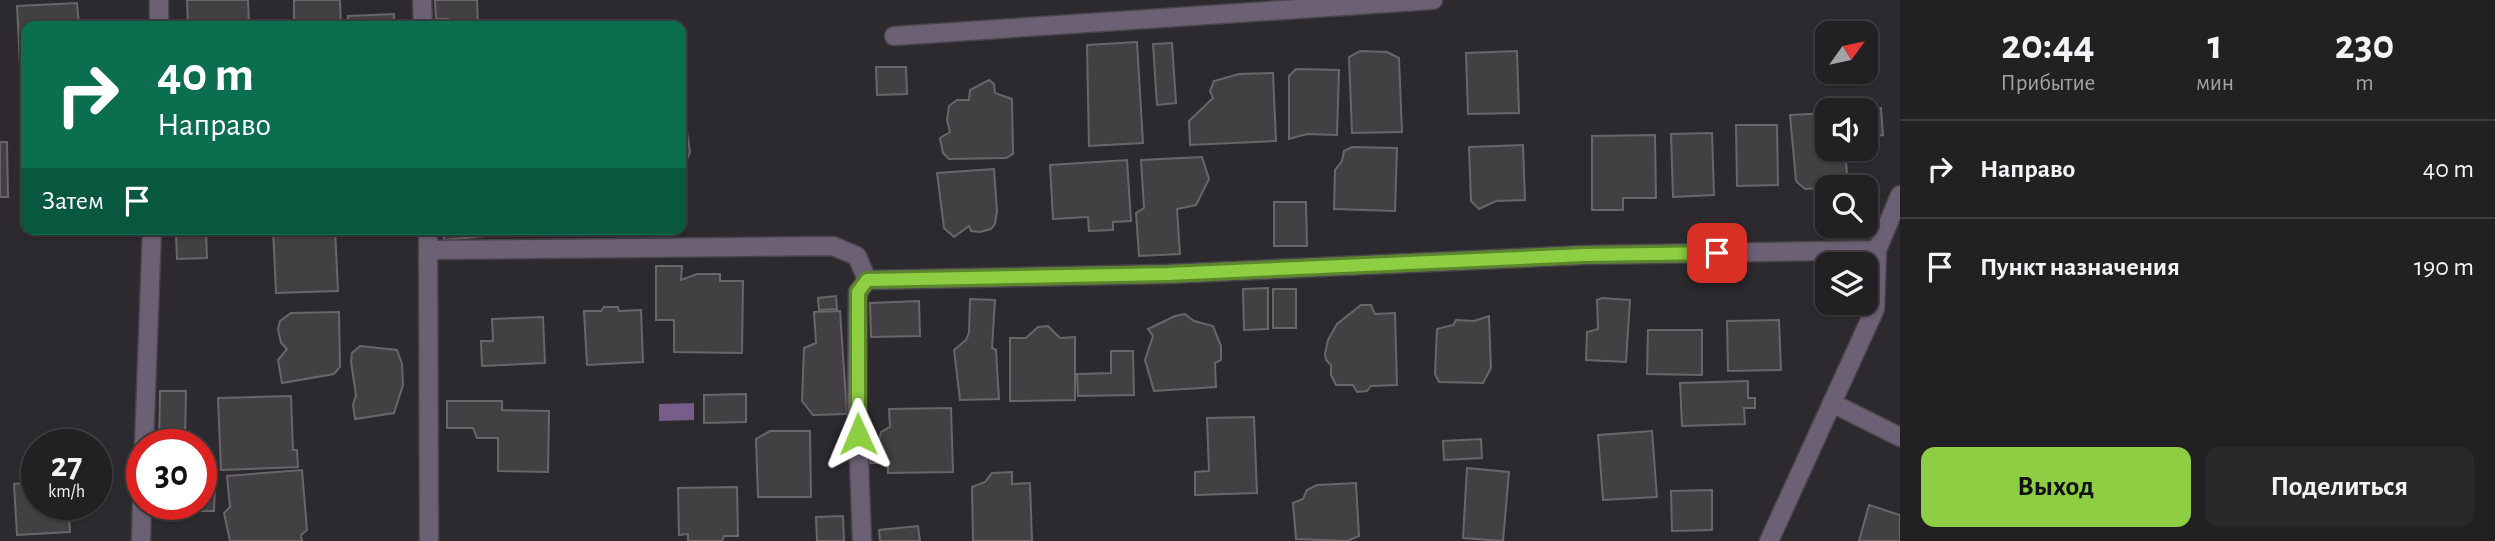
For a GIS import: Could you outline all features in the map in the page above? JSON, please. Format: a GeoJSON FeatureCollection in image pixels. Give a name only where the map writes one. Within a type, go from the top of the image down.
{"type":"FeatureCollection","features":[{"type":"Feature","properties":{"kind":"street"},"geometry":{"type":"LineString","coordinates":[[159,0],[159,21]]}},
{"type":"Feature","properties":{"kind":"street"},"geometry":{"type":"LineString","coordinates":[[422,0],[423,21]]}},
{"type":"Feature","properties":{"kind":"street"},"geometry":{"type":"LineString","coordinates":[[894,36],[1433,0]]}},
{"type":"Feature","properties":{"kind":"street"},"geometry":{"type":"LineString","coordinates":[[1769,541],[1875,309],[1877,250],[1900,195]]}},
{"type":"Feature","properties":{"kind":"street"},"geometry":{"type":"LineString","coordinates":[[145,429],[152,235]]}},
{"type":"Feature","properties":{"kind":"street"},"geometry":{"type":"LineString","coordinates":[[428,235],[429,541]]}},
{"type":"Feature","properties":{"kind":"street"},"geometry":{"type":"LineString","coordinates":[[429,250],[833,246],[857,256],[867,280]]}},
{"type":"Feature","properties":{"kind":"street"},"geometry":{"type":"LineString","coordinates":[[867,280],[1168,274],[1584,255],[1877,250]]}},
{"type":"Feature","properties":{"kind":"street"},"geometry":{"type":"LineString","coordinates":[[862,541],[857,407],[858,292],[867,280]]}},
{"type":"Feature","properties":{"kind":"street"},"geometry":{"type":"LineString","coordinates":[[1832,403],[1900,437]]}},
{"type":"Feature","properties":{"kind":"street"},"geometry":{"type":"LineString","coordinates":[[141,541],[142,520]]}},
{"type":"Feature","properties":{"kind":"shaded area"},"geometry":{"type":"Polygon","coordinates":[[[694,403],[694,420],[659,421],[659,404],[694,403]]]}},
{"type":"Feature","properties":{"kind":"building"},"geometry":{"type":"Polygon","coordinates":[[[187,0],[248,0],[249,21],[188,21],[187,0]]]}},
{"type":"Feature","properties":{"kind":"building"},"geometry":{"type":"Polygon","coordinates":[[[294,0],[340,0],[341,21],[294,21],[294,0]]]}},
{"type":"Feature","properties":{"kind":"building"},"geometry":{"type":"Polygon","coordinates":[[[435,0],[477,0],[478,21],[436,19],[435,0]]]}},
{"type":"Feature","properties":{"kind":"building"},"geometry":{"type":"Polygon","coordinates":[[[77,3],[79,21],[21,21],[20,66],[17,6],[77,3]]]}},
{"type":"Feature","properties":{"kind":"building"},"geometry":{"type":"Polygon","coordinates":[[[394,14],[394,21],[348,21],[348,16],[394,14]]]}},
{"type":"Feature","properties":{"kind":"building"},"geometry":{"type":"Polygon","coordinates":[[[590,20],[630,20],[630,21],[590,20]]]}},
{"type":"Feature","properties":{"kind":"building"},"geometry":{"type":"Polygon","coordinates":[[[1137,42],[1143,143],[1089,146],[1087,45],[1137,42]]]}},
{"type":"Feature","properties":{"kind":"building"},"geometry":{"type":"Polygon","coordinates":[[[1172,43],[1176,103],[1157,105],[1153,44],[1172,43]]]}},
{"type":"Feature","properties":{"kind":"building"},"geometry":{"type":"Polygon","coordinates":[[[1360,51],[1387,52],[1399,58],[1402,132],[1352,133],[1349,57],[1360,51]]]}},
{"type":"Feature","properties":{"kind":"building"},"geometry":{"type":"Polygon","coordinates":[[[1517,51],[1519,113],[1468,114],[1466,53],[1517,51]]]}},
{"type":"Feature","properties":{"kind":"building"},"geometry":{"type":"Polygon","coordinates":[[[876,67],[906,67],[907,94],[877,95],[876,67]]]}},
{"type":"Feature","properties":{"kind":"building"},"geometry":{"type":"Polygon","coordinates":[[[1296,69],[1339,70],[1337,135],[1307,134],[1289,139],[1289,76],[1296,69]]]}},
{"type":"Feature","properties":{"kind":"building"},"geometry":{"type":"Polygon","coordinates":[[[1273,73],[1276,141],[1190,145],[1189,121],[1213,98],[1210,91],[1214,81],[1239,74],[1273,73]]]}},
{"type":"Feature","properties":{"kind":"building"},"geometry":{"type":"Polygon","coordinates":[[[989,80],[994,84],[995,93],[1012,99],[1013,154],[1006,158],[949,159],[943,153],[940,138],[950,132],[947,120],[949,106],[957,100],[969,100],[970,90],[989,80]]]}},
{"type":"Feature","properties":{"kind":"building"},"geometry":{"type":"Polygon","coordinates":[[[1878,108],[1881,108],[1883,135],[1878,136],[1878,108]]]}},
{"type":"Feature","properties":{"kind":"building"},"geometry":{"type":"Polygon","coordinates":[[[1815,114],[1815,161],[1846,161],[1847,175],[1815,175],[1815,188],[1805,189],[1796,181],[1790,115],[1815,114]]]}},
{"type":"Feature","properties":{"kind":"building"},"geometry":{"type":"Polygon","coordinates":[[[686,125],[690,152],[686,162],[686,125]]]}},
{"type":"Feature","properties":{"kind":"building"},"geometry":{"type":"Polygon","coordinates":[[[1736,125],[1777,125],[1778,185],[1737,186],[1736,125]]]}},
{"type":"Feature","properties":{"kind":"building"},"geometry":{"type":"Polygon","coordinates":[[[1712,133],[1714,195],[1673,197],[1671,134],[1712,133]]]}},
{"type":"Feature","properties":{"kind":"building"},"geometry":{"type":"Polygon","coordinates":[[[1655,135],[1656,198],[1623,198],[1623,210],[1592,210],[1592,136],[1655,135]]]}},
{"type":"Feature","properties":{"kind":"building"},"geometry":{"type":"Polygon","coordinates":[[[0,142],[7,142],[8,197],[0,197],[0,142]]]}},
{"type":"Feature","properties":{"kind":"building"},"geometry":{"type":"Polygon","coordinates":[[[1523,145],[1525,200],[1496,201],[1479,209],[1471,201],[1469,147],[1523,145]]]}},
{"type":"Feature","properties":{"kind":"building"},"geometry":{"type":"Polygon","coordinates":[[[1352,147],[1397,148],[1395,211],[1334,209],[1335,170],[1342,161],[1344,151],[1352,147]]]}},
{"type":"Feature","properties":{"kind":"building"},"geometry":{"type":"Polygon","coordinates":[[[1202,157],[1209,179],[1196,205],[1177,209],[1180,254],[1139,256],[1136,213],[1144,208],[1141,160],[1202,157]]]}},
{"type":"Feature","properties":{"kind":"building"},"geometry":{"type":"Polygon","coordinates":[[[1127,160],[1131,221],[1113,222],[1113,230],[1089,231],[1088,217],[1053,219],[1050,165],[1127,160]]]}},
{"type":"Feature","properties":{"kind":"building"},"geometry":{"type":"Polygon","coordinates":[[[994,169],[997,211],[995,224],[991,229],[980,232],[971,231],[969,226],[954,237],[944,228],[937,173],[994,169]]]}},
{"type":"Feature","properties":{"kind":"building"},"geometry":{"type":"Polygon","coordinates":[[[1274,202],[1306,202],[1307,246],[1274,246],[1274,202]]]}},
{"type":"Feature","properties":{"kind":"building"},"geometry":{"type":"Polygon","coordinates":[[[176,235],[206,235],[207,258],[177,259],[176,235]]]}},
{"type":"Feature","properties":{"kind":"building"},"geometry":{"type":"Polygon","coordinates":[[[273,235],[335,235],[338,291],[276,293],[273,235]]]}},
{"type":"Feature","properties":{"kind":"building"},"geometry":{"type":"Polygon","coordinates":[[[444,235],[495,235],[444,240],[444,235]]]}},
{"type":"Feature","properties":{"kind":"building"},"geometry":{"type":"Polygon","coordinates":[[[656,266],[682,266],[681,280],[697,274],[720,274],[720,281],[743,281],[742,353],[674,352],[674,320],[656,320],[656,266]]]}},
{"type":"Feature","properties":{"kind":"building"},"geometry":{"type":"Polygon","coordinates":[[[1268,288],[1268,329],[1244,330],[1243,289],[1268,288]]]}},
{"type":"Feature","properties":{"kind":"building"},"geometry":{"type":"Polygon","coordinates":[[[1273,289],[1296,289],[1296,328],[1273,328],[1273,289]]]}},
{"type":"Feature","properties":{"kind":"building"},"geometry":{"type":"Polygon","coordinates":[[[836,296],[837,309],[819,310],[818,298],[836,296]]]}},
{"type":"Feature","properties":{"kind":"building"},"geometry":{"type":"Polygon","coordinates":[[[970,299],[995,300],[992,348],[996,350],[999,399],[960,400],[954,350],[966,340],[969,333],[970,299]]]}},
{"type":"Feature","properties":{"kind":"building"},"geometry":{"type":"Polygon","coordinates":[[[1597,300],[1630,300],[1626,362],[1586,360],[1587,332],[1598,329],[1597,300]]]}},
{"type":"Feature","properties":{"kind":"building"},"geometry":{"type":"Polygon","coordinates":[[[919,301],[920,336],[871,337],[870,303],[919,301]]]}},
{"type":"Feature","properties":{"kind":"building"},"geometry":{"type":"Polygon","coordinates":[[[1361,305],[1371,305],[1375,314],[1395,313],[1397,385],[1371,386],[1367,391],[1357,392],[1353,385],[1336,385],[1331,375],[1331,365],[1325,354],[1328,340],[1337,324],[1361,305]]]}},
{"type":"Feature","properties":{"kind":"building"},"geometry":{"type":"Polygon","coordinates":[[[604,307],[618,307],[619,311],[641,310],[643,362],[587,365],[584,311],[601,311],[604,307]]]}},
{"type":"Feature","properties":{"kind":"building"},"geometry":{"type":"Polygon","coordinates":[[[840,311],[847,414],[813,415],[802,401],[804,348],[816,343],[814,312],[840,311]]]}},
{"type":"Feature","properties":{"kind":"building"},"geometry":{"type":"Polygon","coordinates":[[[339,312],[340,367],[334,374],[282,383],[278,360],[287,349],[281,343],[278,329],[280,321],[291,313],[339,312]]]}},
{"type":"Feature","properties":{"kind":"building"},"geometry":{"type":"Polygon","coordinates":[[[1185,314],[1194,321],[1213,326],[1221,346],[1221,360],[1215,363],[1216,387],[1154,391],[1145,360],[1153,336],[1148,329],[1185,314]]]}},
{"type":"Feature","properties":{"kind":"building"},"geometry":{"type":"Polygon","coordinates":[[[1489,316],[1491,368],[1483,383],[1439,382],[1435,374],[1437,329],[1453,325],[1456,320],[1474,321],[1489,316]]]}},
{"type":"Feature","properties":{"kind":"building"},"geometry":{"type":"Polygon","coordinates":[[[543,317],[545,363],[482,366],[481,341],[493,341],[492,319],[543,317]]]}},
{"type":"Feature","properties":{"kind":"building"},"geometry":{"type":"Polygon","coordinates":[[[1779,320],[1781,370],[1728,371],[1727,321],[1779,320]]]}},
{"type":"Feature","properties":{"kind":"building"},"geometry":{"type":"Polygon","coordinates":[[[1048,326],[1060,338],[1075,337],[1075,400],[1010,401],[1010,338],[1026,338],[1038,327],[1048,326]]]}},
{"type":"Feature","properties":{"kind":"building"},"geometry":{"type":"Polygon","coordinates":[[[1648,330],[1702,330],[1702,375],[1647,374],[1648,330]]]}},
{"type":"Feature","properties":{"kind":"building"},"geometry":{"type":"Polygon","coordinates":[[[360,346],[397,350],[402,364],[403,385],[394,413],[355,419],[353,405],[356,395],[351,362],[352,353],[360,346]]]}},
{"type":"Feature","properties":{"kind":"building"},"geometry":{"type":"Polygon","coordinates":[[[1111,351],[1133,351],[1134,395],[1078,396],[1077,374],[1111,373],[1111,351]]]}},
{"type":"Feature","properties":{"kind":"building"},"geometry":{"type":"Polygon","coordinates":[[[1748,381],[1748,398],[1755,398],[1755,408],[1744,408],[1745,424],[1682,426],[1680,383],[1748,381]]]}},
{"type":"Feature","properties":{"kind":"building"},"geometry":{"type":"Polygon","coordinates":[[[160,391],[186,391],[185,429],[159,429],[160,391]]]}},
{"type":"Feature","properties":{"kind":"building"},"geometry":{"type":"Polygon","coordinates":[[[746,394],[746,422],[704,423],[704,395],[746,394]]]}},
{"type":"Feature","properties":{"kind":"building"},"geometry":{"type":"Polygon","coordinates":[[[291,396],[293,450],[297,450],[298,467],[221,470],[218,398],[291,396]]]}},
{"type":"Feature","properties":{"kind":"building"},"geometry":{"type":"Polygon","coordinates":[[[447,401],[502,401],[502,410],[549,411],[548,472],[498,471],[498,438],[477,438],[473,428],[447,428],[447,401]]]}},
{"type":"Feature","properties":{"kind":"building"},"geometry":{"type":"Polygon","coordinates":[[[951,408],[953,472],[888,473],[888,463],[870,463],[869,444],[878,444],[881,432],[890,427],[889,409],[951,408]]]}},
{"type":"Feature","properties":{"kind":"building"},"geometry":{"type":"Polygon","coordinates":[[[1254,417],[1257,493],[1195,495],[1195,472],[1209,471],[1207,418],[1254,417]]]}},
{"type":"Feature","properties":{"kind":"building"},"geometry":{"type":"Polygon","coordinates":[[[770,431],[810,431],[811,497],[758,497],[756,439],[770,431]]]}},
{"type":"Feature","properties":{"kind":"building"},"geometry":{"type":"Polygon","coordinates":[[[1652,431],[1657,497],[1603,500],[1598,435],[1652,431]]]}},
{"type":"Feature","properties":{"kind":"building"},"geometry":{"type":"Polygon","coordinates":[[[1481,439],[1482,458],[1444,460],[1443,441],[1481,439]]]}},
{"type":"Feature","properties":{"kind":"building"},"geometry":{"type":"Polygon","coordinates":[[[1467,468],[1509,472],[1503,541],[1463,538],[1467,468]]]}},
{"type":"Feature","properties":{"kind":"building"},"geometry":{"type":"Polygon","coordinates":[[[302,470],[307,530],[301,535],[302,541],[230,541],[224,513],[230,507],[227,476],[302,470]]]}},
{"type":"Feature","properties":{"kind":"building"},"geometry":{"type":"Polygon","coordinates":[[[1012,472],[1012,484],[1030,483],[1032,541],[973,541],[972,487],[985,482],[992,473],[1012,472]]]}},
{"type":"Feature","properties":{"kind":"building"},"geometry":{"type":"Polygon","coordinates":[[[21,483],[21,520],[69,520],[70,532],[17,535],[14,484],[21,483]]]}},
{"type":"Feature","properties":{"kind":"building"},"geometry":{"type":"Polygon","coordinates":[[[1356,483],[1359,536],[1347,541],[1296,539],[1293,503],[1303,499],[1307,490],[1317,485],[1356,483]]]}},
{"type":"Feature","properties":{"kind":"building"},"geometry":{"type":"Polygon","coordinates":[[[737,487],[738,536],[724,536],[722,541],[688,541],[688,534],[679,535],[678,488],[737,487]]]}},
{"type":"Feature","properties":{"kind":"building"},"geometry":{"type":"Polygon","coordinates":[[[1712,490],[1712,530],[1672,531],[1671,491],[1712,490]]]}},
{"type":"Feature","properties":{"kind":"building"},"geometry":{"type":"Polygon","coordinates":[[[1869,505],[1900,515],[1900,541],[1859,541],[1869,505]]]}},
{"type":"Feature","properties":{"kind":"building"},"geometry":{"type":"Polygon","coordinates":[[[843,516],[844,541],[817,541],[816,517],[843,516]]]}},
{"type":"Feature","properties":{"kind":"building"},"geometry":{"type":"Polygon","coordinates":[[[918,526],[920,541],[880,541],[879,530],[918,526]]]}},
{"type":"Feature","properties":{"kind":"route"},"geometry":{"type":"LineString","coordinates":[[858,434],[858,292],[867,280],[1168,274],[1584,255],[1717,253]]}}]}
